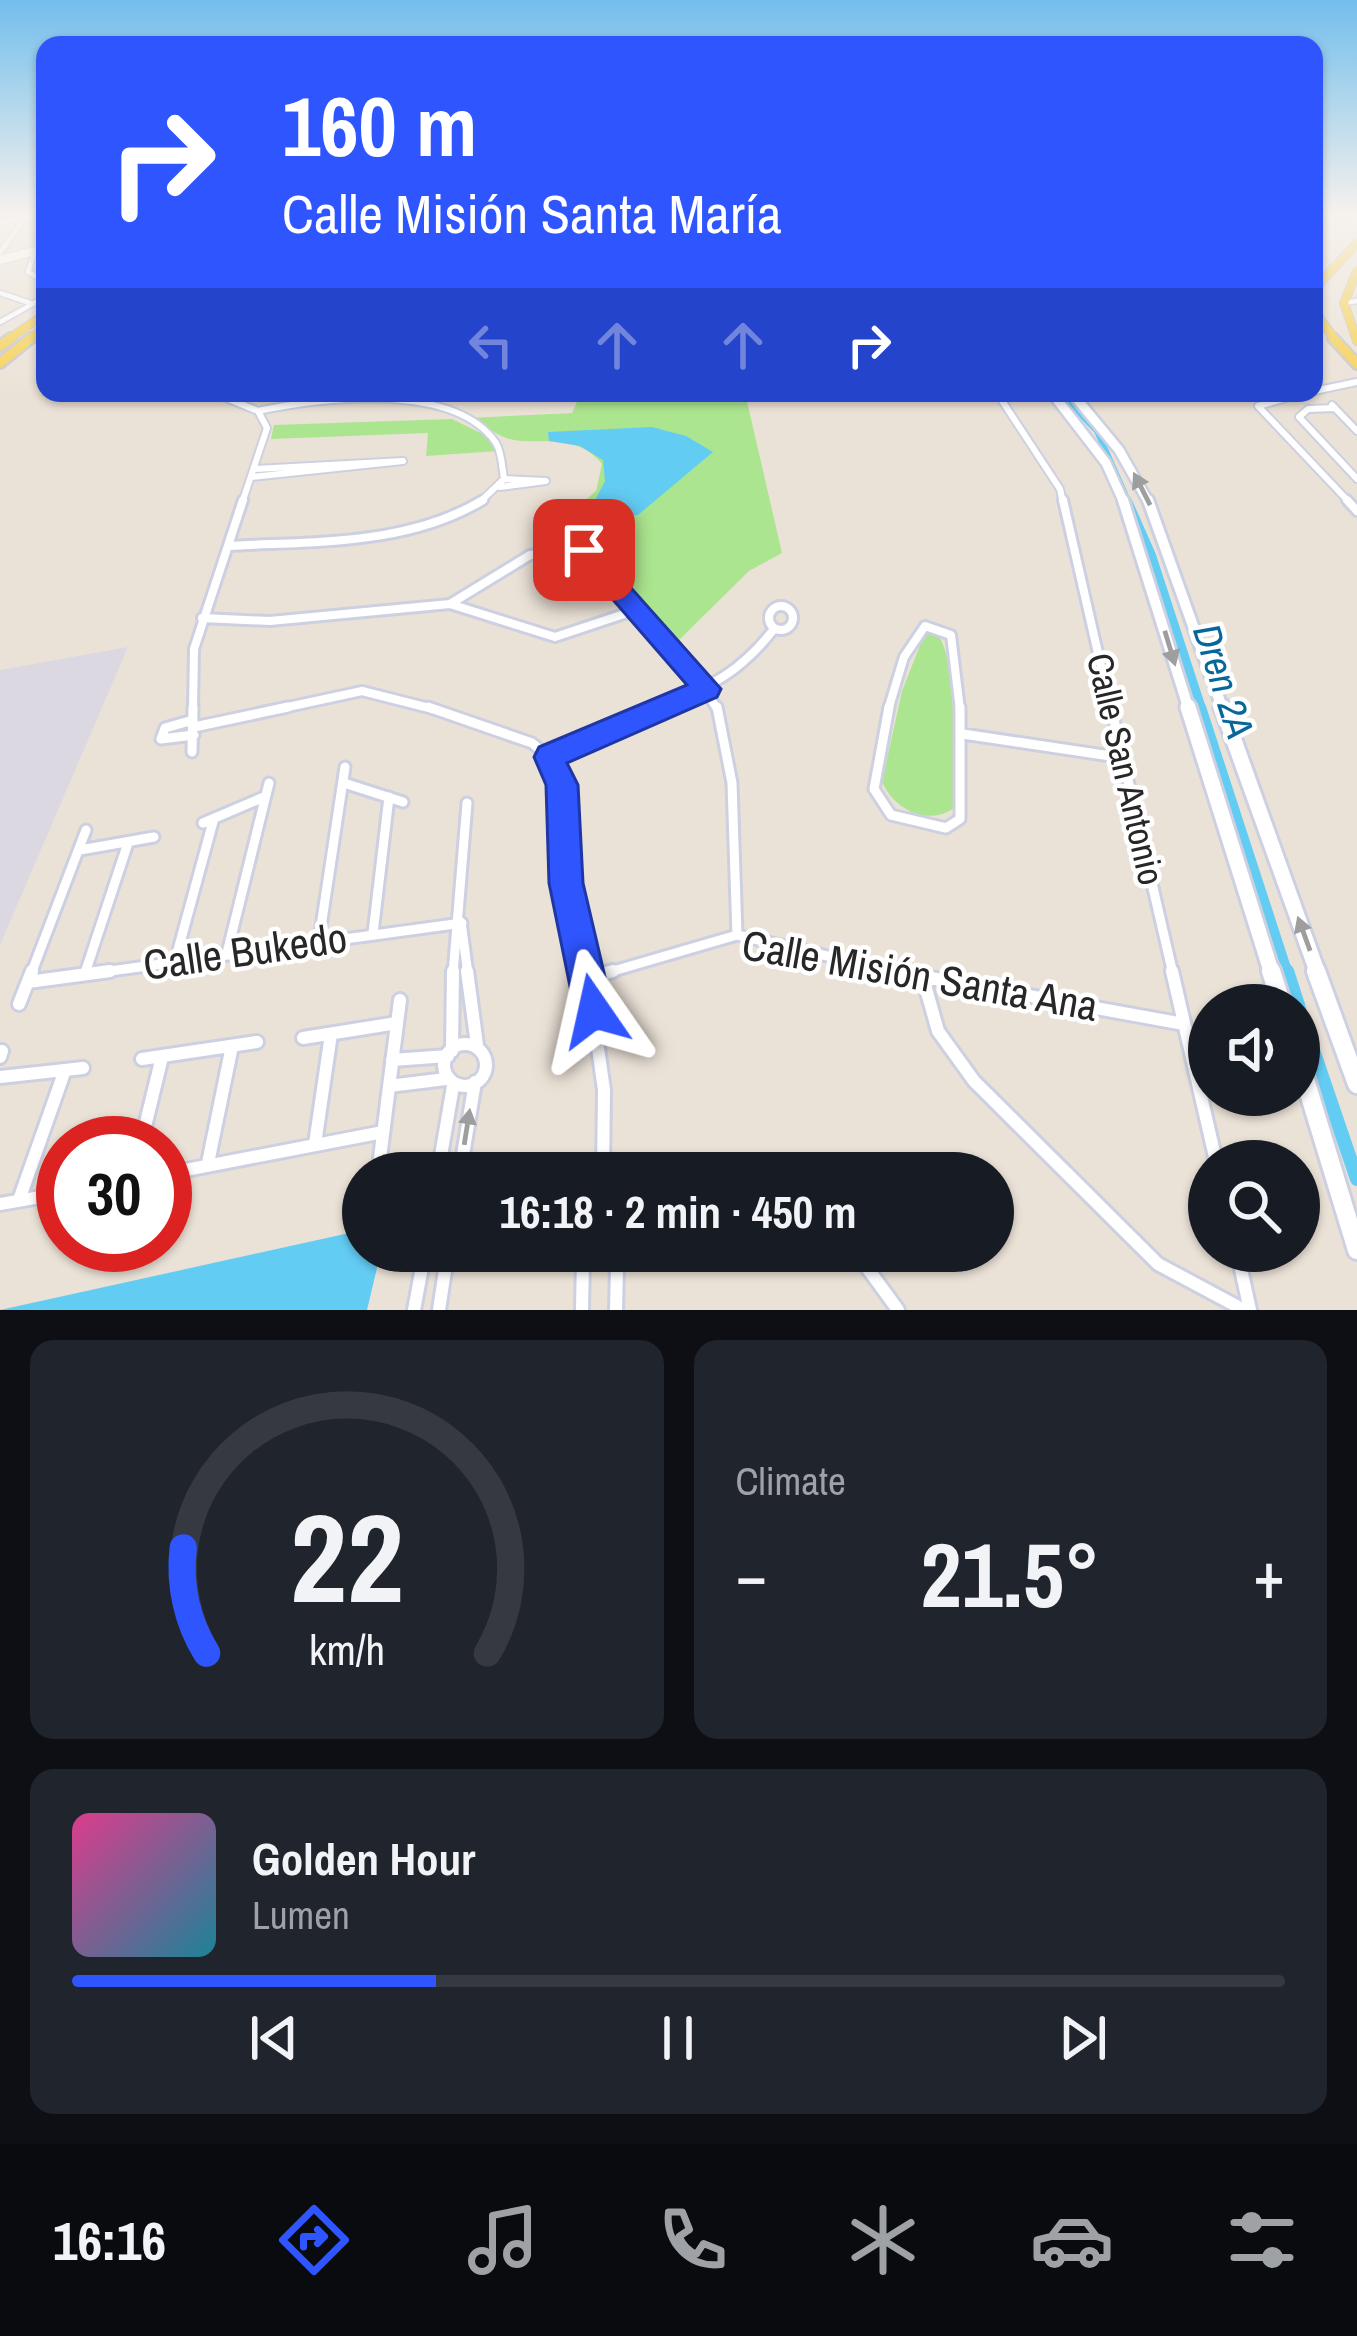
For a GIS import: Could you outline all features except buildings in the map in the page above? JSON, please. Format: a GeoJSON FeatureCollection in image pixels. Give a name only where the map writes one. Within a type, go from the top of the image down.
{"type":"FeatureCollection","features":[{"type":"Feature","properties":{"kind":"main road"},"geometry":{"type":"LineString","coordinates":[[1354,275],[1344,303],[1356,340]]}},
{"type":"Feature","properties":{"kind":"main road"},"geometry":{"type":"LineString","coordinates":[[0,346],[36,320]]}},
{"type":"Feature","properties":{"kind":"main road"},"geometry":{"type":"LineString","coordinates":[[1323,320],[1357,364]]}},
{"type":"Feature","properties":{"kind":"main road"},"geometry":{"type":"LineString","coordinates":[[0,360],[36,333]]}},
{"type":"Feature","properties":{"kind":"main road"},"geometry":{"type":"LineString","coordinates":[[1059,402],[1106,464],[1142,549],[1276,984]]}},
{"type":"Feature","properties":{"kind":"main road"},"geometry":{"type":"LineString","coordinates":[[1079,402],[1142,486],[1357,1084]]}},
{"type":"Feature","properties":{"kind":"main road"},"geometry":{"type":"LineString","coordinates":[[1142,549],[1164,554]]}},
{"type":"Feature","properties":{"kind":"main road"},"geometry":{"type":"LineString","coordinates":[[1316,1116],[1357,1250]]}},
{"type":"Feature","properties":{"kind":"street"},"geometry":{"type":"LineString","coordinates":[[1344,303],[1357,298],[1346,289]]}},
{"type":"Feature","properties":{"kind":"street"},"geometry":{"type":"LineString","coordinates":[[0,293],[33,304]]}},
{"type":"Feature","properties":{"kind":"street"},"geometry":{"type":"LineString","coordinates":[[0,323],[36,302]]}},
{"type":"Feature","properties":{"kind":"street"},"geometry":{"type":"LineString","coordinates":[[0,323],[21,331]]}},
{"type":"Feature","properties":{"kind":"street"},"geometry":{"type":"LineString","coordinates":[[1323,389],[1357,382]]}},
{"type":"Feature","properties":{"kind":"street"},"geometry":{"type":"LineString","coordinates":[[192,752],[192,660],[267,428],[258,412],[235,402]]}},
{"type":"Feature","properties":{"kind":"street"},"geometry":{"type":"LineString","coordinates":[[258,412],[297,402]]}},
{"type":"Feature","properties":{"kind":"street"},"geometry":{"type":"LineString","coordinates":[[424,402],[495,436],[504,449],[504,479],[499,488]]}},
{"type":"Feature","properties":{"kind":"street","name":"Calle San Antonio"},"geometry":{"type":"LineString","coordinates":[[1003,402],[1060,489],[1211,1140]]}},
{"type":"Feature","properties":{"kind":"street"},"geometry":{"type":"LineString","coordinates":[[1272,402],[1258,406],[1357,511]]}},
{"type":"Feature","properties":{"kind":"street"},"geometry":{"type":"LineString","coordinates":[[1357,430],[1333,406],[1308,410],[1299,417],[1357,479]]}},
{"type":"Feature","properties":{"kind":"street"},"geometry":{"type":"LineString","coordinates":[[253,473],[403,461],[344,466]]}},
{"type":"Feature","properties":{"kind":"street"},"geometry":{"type":"LineString","coordinates":[[228,546],[396,533],[446,518],[499,488],[546,481],[504,479]]}},
{"type":"Feature","properties":{"kind":"street"},"geometry":{"type":"LineString","coordinates":[[450,604],[510,564],[571,548],[584,550],[640,609],[707,689],[726,744],[736,935]]}},
{"type":"Feature","properties":{"kind":"street"},"geometry":{"type":"LineString","coordinates":[[202,618],[270,621],[450,604],[555,637],[640,609]]}},
{"type":"Feature","properties":{"kind":"street"},"geometry":{"type":"LineString","coordinates":[[925,626],[951,635],[963,734],[960,819],[937,827],[891,815],[883,808],[874,789],[886,718],[913,641],[925,626]]}},
{"type":"Feature","properties":{"kind":"street"},"geometry":{"type":"LineString","coordinates":[[549,757],[707,689],[746,665],[774,629]]}},
{"type":"Feature","properties":{"kind":"street"},"geometry":{"type":"LineString","coordinates":[[194,728],[323,696],[374,691],[532,743],[549,757],[562,785],[566,883],[589,978],[604,1090],[603,1152]]}},
{"type":"Feature","properties":{"kind":"street"},"geometry":{"type":"LineString","coordinates":[[963,734],[1124,758]]}},
{"type":"Feature","properties":{"kind":"street"},"geometry":{"type":"LineString","coordinates":[[319,940],[345,767]]}},
{"type":"Feature","properties":{"kind":"street"},"geometry":{"type":"LineString","coordinates":[[227,953],[269,783]]}},
{"type":"Feature","properties":{"kind":"street"},"geometry":{"type":"LineString","coordinates":[[344,783],[403,802]]}},
{"type":"Feature","properties":{"kind":"street"},"geometry":{"type":"LineString","coordinates":[[175,961],[209,821],[266,797]]}},
{"type":"Feature","properties":{"kind":"street"},"geometry":{"type":"LineString","coordinates":[[374,933],[389,797]]}},
{"type":"Feature","properties":{"kind":"street"},"geometry":{"type":"LineString","coordinates":[[441,1152],[450,1082],[467,803]]}},
{"type":"Feature","properties":{"kind":"street"},"geometry":{"type":"LineString","coordinates":[[20,1004],[86,830]]}},
{"type":"Feature","properties":{"kind":"street"},"geometry":{"type":"LineString","coordinates":[[78,850],[154,837]]}},
{"type":"Feature","properties":{"kind":"street"},"geometry":{"type":"LineString","coordinates":[[85,974],[128,843]]}},
{"type":"Feature","properties":{"kind":"street"},"geometry":{"type":"LineString","coordinates":[[458,924],[477,1045],[485,1062],[476,1082],[464,1152]]}},
{"type":"Feature","properties":{"kind":"street","name":"Calle Bukedo"},"geometry":{"type":"LineString","coordinates":[[28,982],[458,924]]}},
{"type":"Feature","properties":{"kind":"street","name":"Calle Misión Santa Ana"},"geometry":{"type":"LineString","coordinates":[[589,978],[736,935],[923,978],[1184,1024]]}},
{"type":"Feature","properties":{"kind":"street"},"geometry":{"type":"LineString","coordinates":[[923,978],[938,1031],[974,1081],[1158,1264],[1247,1310]]}},
{"type":"Feature","properties":{"kind":"street"},"geometry":{"type":"LineString","coordinates":[[381,1152],[400,1000]]}},
{"type":"Feature","properties":{"kind":"street"},"geometry":{"type":"LineString","coordinates":[[303,1038],[397,1023]]}},
{"type":"Feature","properties":{"kind":"street"},"geometry":{"type":"LineString","coordinates":[[315,1144],[331,1034]]}},
{"type":"Feature","properties":{"kind":"street"},"geometry":{"type":"LineString","coordinates":[[142,1059],[257,1042]]}},
{"type":"Feature","properties":{"kind":"street"},"geometry":{"type":"LineString","coordinates":[[392,1060],[450,1054],[464,1043],[477,1045]]}},
{"type":"Feature","properties":{"kind":"street"},"geometry":{"type":"LineString","coordinates":[[208,1163],[232,1046]]}},
{"type":"Feature","properties":{"kind":"street"},"geometry":{"type":"LineString","coordinates":[[148,1116],[162,1056]]}},
{"type":"Feature","properties":{"kind":"street"},"geometry":{"type":"LineString","coordinates":[[0,1077],[83,1068]]}},
{"type":"Feature","properties":{"kind":"street"},"geometry":{"type":"LineString","coordinates":[[19,1200],[65,1070]]}},
{"type":"Feature","properties":{"kind":"street"},"geometry":{"type":"LineString","coordinates":[[389,1086],[476,1082]]}},
{"type":"Feature","properties":{"kind":"street"},"geometry":{"type":"LineString","coordinates":[[192,1167],[383,1132]]}},
{"type":"Feature","properties":{"kind":"street"},"geometry":{"type":"LineString","coordinates":[[0,1204],[36,1197]]}},
{"type":"Feature","properties":{"kind":"street"},"geometry":{"type":"LineString","coordinates":[[414,1310],[421,1272]]}},
{"type":"Feature","properties":{"kind":"street"},"geometry":{"type":"LineString","coordinates":[[439,1310],[445,1272]]}},
{"type":"Feature","properties":{"kind":"street"},"geometry":{"type":"LineString","coordinates":[[582,1310],[583,1272]]}},
{"type":"Feature","properties":{"kind":"street"},"geometry":{"type":"LineString","coordinates":[[616,1310],[617,1272]]}},
{"type":"Feature","properties":{"kind":"street"},"geometry":{"type":"LineString","coordinates":[[870,1272],[898,1310]]}},
{"type":"Feature","properties":{"kind":"street"},"geometry":{"type":"LineString","coordinates":[[1241,1272],[1247,1310]]}},
{"type":"Feature","properties":{"kind":"shaded area"},"geometry":{"type":"Polygon","coordinates":[[[128,647],[0,945],[0,670],[128,647]]]}},
{"type":"Feature","properties":{"kind":"green space"},"geometry":{"type":"Polygon","coordinates":[[[577,402],[747,402],[782,553],[749,571],[676,643],[580,541],[574,510],[596,491],[602,464],[578,446],[515,440],[469,418],[572,413],[577,402]]]}},
{"type":"Feature","properties":{"kind":"green space"},"geometry":{"type":"Polygon","coordinates":[[[452,419],[491,438],[498,451],[426,456],[428,433],[271,439],[274,425],[452,419]]]}},
{"type":"Feature","properties":{"kind":"green space"},"geometry":{"type":"Polygon","coordinates":[[[934,631],[948,662],[954,769],[953,809],[932,816],[903,807],[882,782],[902,691],[925,633],[934,631]]]}},
{"type":"Feature","properties":{"kind":"water"},"geometry":{"type":"Polygon","coordinates":[[[652,427],[686,436],[713,452],[638,515],[594,519],[591,508],[605,481],[603,460],[580,446],[549,441],[548,432],[652,427]]]}},
{"type":"Feature","properties":{"kind":"water"},"geometry":{"type":"Polygon","coordinates":[[[342,1235],[342,1272],[376,1272],[367,1310],[0,1310],[172,1272],[192,1272],[192,1268],[342,1235]]]}},
{"type":"Feature","properties":{"kind":"waterway","name":"Dren 2A"},"geometry":{"type":"LineString","coordinates":[[1068,402],[1097,431],[1129,503]]}},
{"type":"Feature","properties":{"kind":"waterway","name":"Dren 2A"},"geometry":{"type":"LineString","coordinates":[[1127,500],[1151,554],[1202,710]]}},
{"type":"Feature","properties":{"kind":"waterway","name":"Dren 2A"},"geometry":{"type":"LineString","coordinates":[[1201,707],[1288,974]]}},
{"type":"Feature","properties":{"kind":"waterway","name":"Dren 2A"},"geometry":{"type":"LineString","coordinates":[[1287,971],[1291,984]]}},
{"type":"Feature","properties":{"kind":"waterway","name":"Dren 2A"},"geometry":{"type":"LineString","coordinates":[[1320,1071],[1357,1179]]}},
{"type":"Feature","properties":{"kind":"route"},"geometry":{"type":"LineString","coordinates":[[584,550],[707,689],[549,757],[562,785],[566,883],[594,1011]]}}]}
